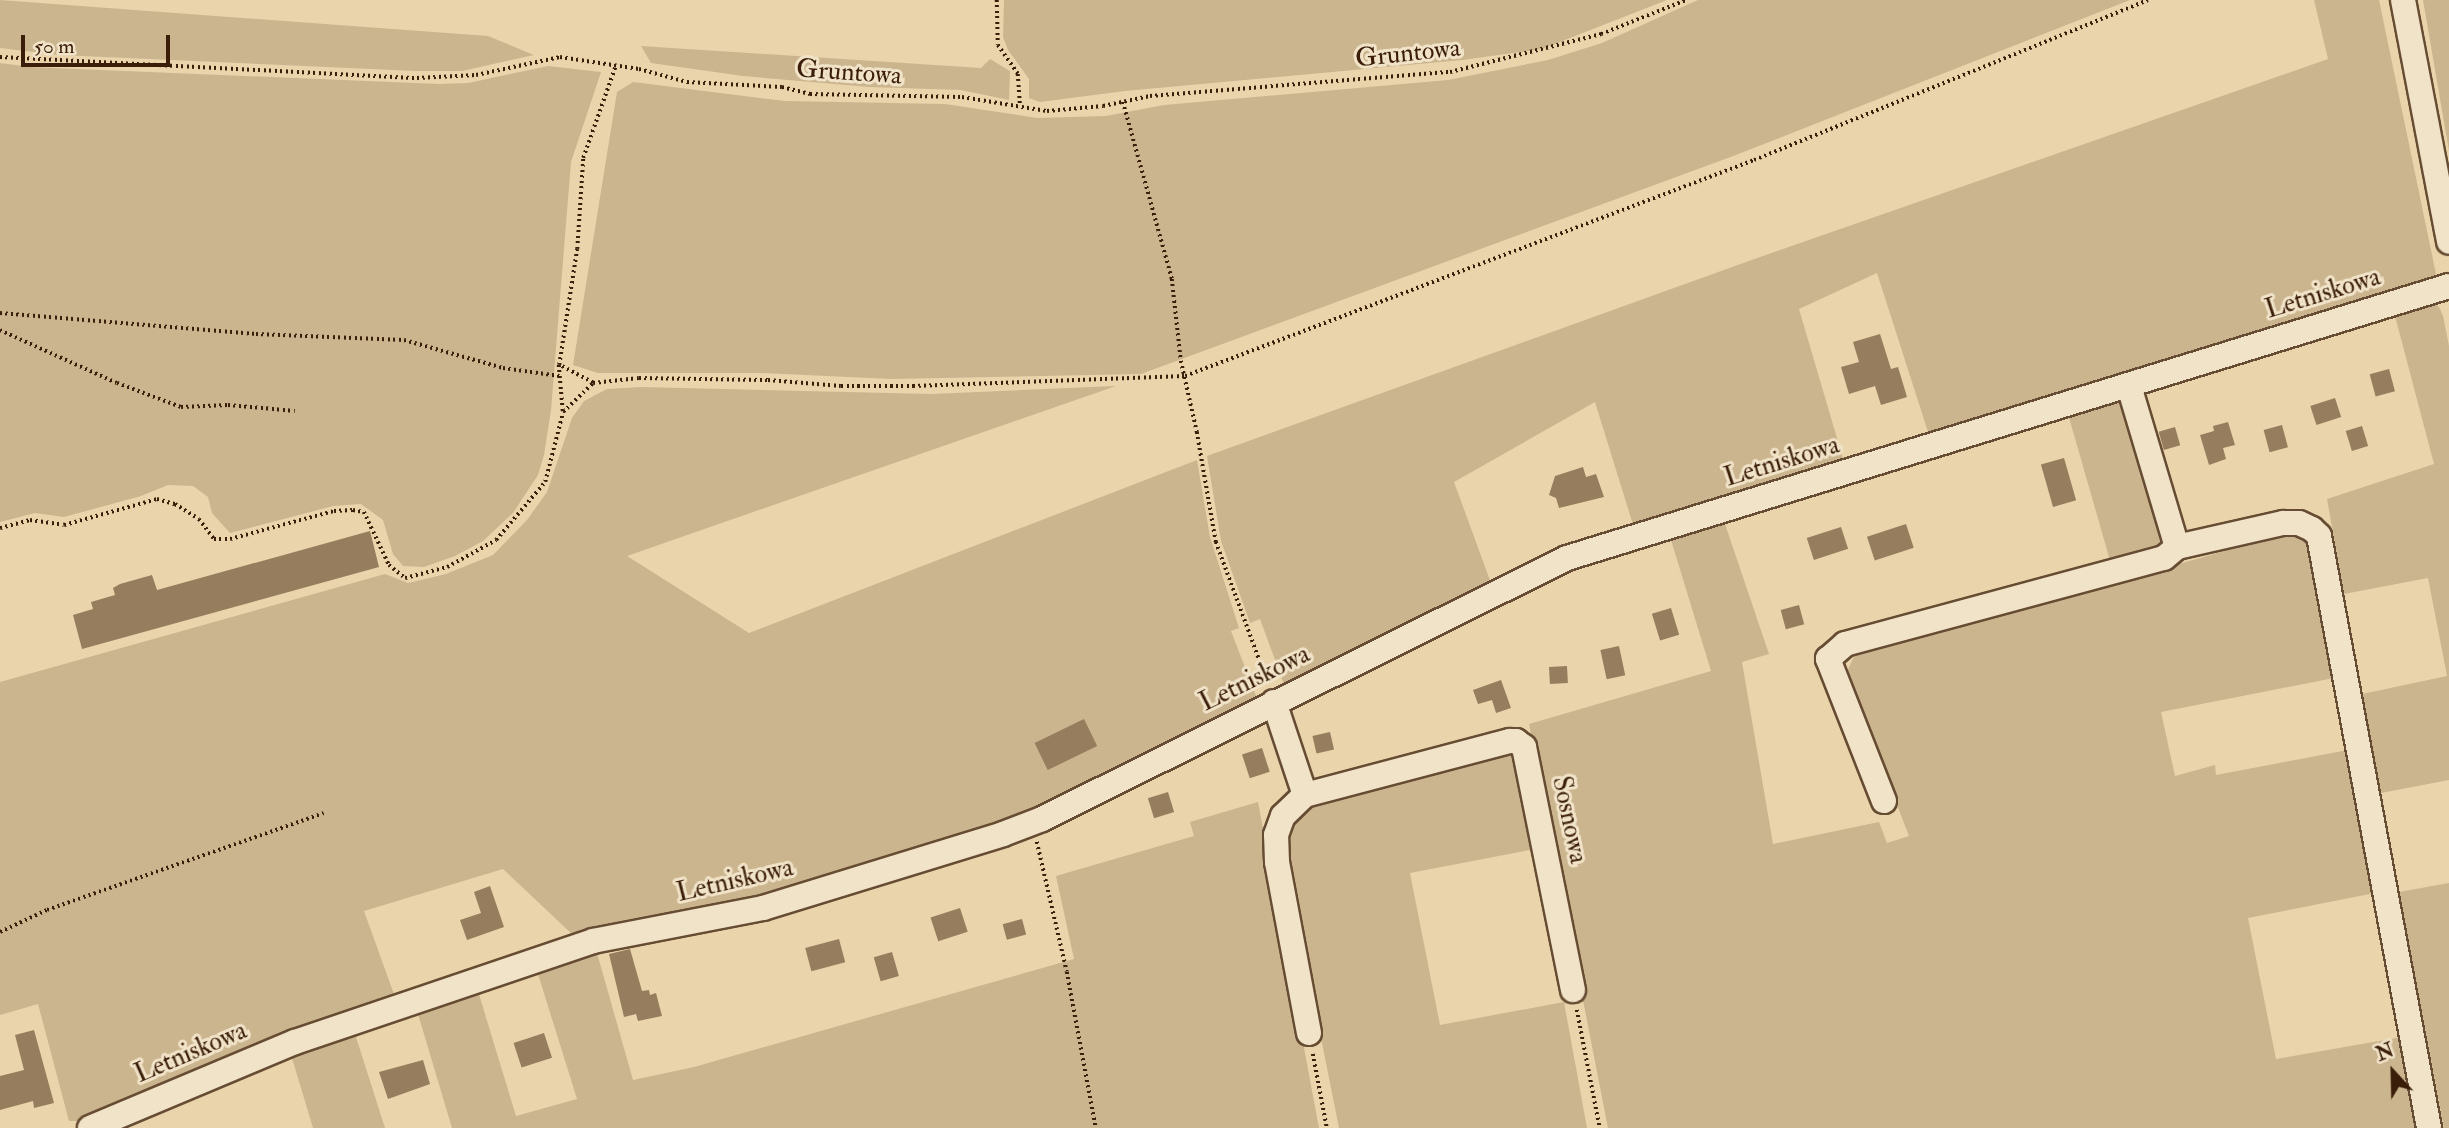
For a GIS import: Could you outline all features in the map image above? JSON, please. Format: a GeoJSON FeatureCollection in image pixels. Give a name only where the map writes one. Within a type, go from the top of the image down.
{"type":"FeatureCollection","features":[{"type":"Feature","properties":{"kind":"street"},"geometry":{"type":"LineString","coordinates":[[2403,0],[2449,242]]}},
{"type":"Feature","properties":{"kind":"street","name":"Letniskowa"},"geometry":{"type":"LineString","coordinates":[[90,1128],[295,1042],[593,941],[763,908],[1032,823],[1567,558],[2449,286]]}},
{"type":"Feature","properties":{"kind":"street"},"geometry":{"type":"LineString","coordinates":[[2129,386],[2177,547]]}},
{"type":"Feature","properties":{"kind":"street"},"geometry":{"type":"LineString","coordinates":[[1884,801],[1828,659],[1854,639],[2164,558],[2177,547],[2283,523],[2299,523],[2319,536],[2430,1128]]}},
{"type":"Feature","properties":{"kind":"street"},"geometry":{"type":"LineString","coordinates":[[1274,702],[1305,795],[1283,816],[1276,835],[1277,862],[1309,1032]]}},
{"type":"Feature","properties":{"kind":"street","name":"Sosnowa"},"geometry":{"type":"LineString","coordinates":[[1305,795],[1510,741],[1520,743],[1524,747],[1573,990]]}},
{"type":"Feature","properties":{"kind":"path"},"geometry":{"type":"LineString","coordinates":[[997,0],[999,45],[1018,74],[1020,105]]}},
{"type":"Feature","properties":{"kind":"path","name":"Gruntowa"},"geometry":{"type":"LineString","coordinates":[[0,57],[418,78],[476,75],[560,57],[615,65],[687,82],[782,87],[810,94],[962,97],[1047,111],[1150,96],[1450,72],[1601,34],[1686,0]]}},
{"type":"Feature","properties":{"kind":"path"},"geometry":{"type":"LineString","coordinates":[[559,365],[593,383],[639,378],[768,380],[841,386],[914,386],[1185,376],[1742,164],[2148,0]]}},
{"type":"Feature","properties":{"kind":"path"},"geometry":{"type":"LineString","coordinates":[[0,528],[30,520],[64,525],[157,499],[175,504],[199,519],[214,539],[230,539],[334,511],[354,510],[364,512],[389,565],[405,578],[447,567],[496,540],[545,482],[564,412],[559,365],[577,249],[583,158],[615,65]]}},
{"type":"Feature","properties":{"kind":"path"},"geometry":{"type":"LineString","coordinates":[[1122,101],[1172,279],[1185,376],[1216,542],[1274,702]]}},
{"type":"Feature","properties":{"kind":"path"},"geometry":{"type":"LineString","coordinates":[[0,313],[256,334],[404,340],[503,368],[559,376]]}},
{"type":"Feature","properties":{"kind":"path"},"geometry":{"type":"LineString","coordinates":[[0,330],[117,383],[181,407],[228,405],[295,411]]}},
{"type":"Feature","properties":{"kind":"path"},"geometry":{"type":"LineString","coordinates":[[564,412],[593,383]]}},
{"type":"Feature","properties":{"kind":"path"},"geometry":{"type":"LineString","coordinates":[[0,932],[47,910],[324,813]]}},
{"type":"Feature","properties":{"kind":"path"},"geometry":{"type":"LineString","coordinates":[[1032,823],[1067,972],[1096,1128]]}},
{"type":"Feature","properties":{"kind":"path"},"geometry":{"type":"LineString","coordinates":[[1573,990],[1600,1128]]}},
{"type":"Feature","properties":{"kind":"path"},"geometry":{"type":"LineString","coordinates":[[1309,1032],[1327,1128]]}},
{"type":"Feature","properties":{"kind":"shaded area"},"geometry":{"type":"Polygon","coordinates":[[[0,0],[488,36],[534,55],[462,71],[416,71],[59,55],[0,48],[0,0]]]}},
{"type":"Feature","properties":{"kind":"shaded area"},"geometry":{"type":"Polygon","coordinates":[[[1004,0],[1667,0],[1542,49],[1462,60],[1125,91],[1040,102],[1029,98],[1029,79],[1008,50],[1003,37],[1004,0]]]}},
{"type":"Feature","properties":{"kind":"shaded area"},"geometry":{"type":"Polygon","coordinates":[[[1698,0],[2130,0],[1736,155],[1141,374],[891,379],[761,373],[598,373],[573,365],[617,92],[633,82],[785,101],[945,104],[1037,118],[1106,116],[1164,105],[1448,80],[1548,60],[1602,43],[1698,0]]]}},
{"type":"Feature","properties":{"kind":"shaded area"},"geometry":{"type":"Polygon","coordinates":[[[2314,0],[2379,0],[2436,274],[2426,284],[1929,435],[1877,273],[1799,309],[1844,462],[1634,528],[1595,402],[1454,482],[1491,583],[1285,687],[1260,619],[1250,623],[1221,541],[1207,456],[1760,257],[2328,59],[2314,0]]]}},
{"type":"Feature","properties":{"kind":"shaded area"},"geometry":{"type":"Polygon","coordinates":[[[2423,0],[2449,0],[2449,151],[2423,0]]]}},
{"type":"Feature","properties":{"kind":"shaded area"},"geometry":{"type":"Polygon","coordinates":[[[641,46],[981,68],[990,59],[1010,71],[1009,100],[961,90],[869,87],[743,76],[651,63],[641,46]]]}},
{"type":"Feature","properties":{"kind":"shaded area"},"geometry":{"type":"Polygon","coordinates":[[[0,63],[31,67],[439,84],[468,83],[548,66],[601,72],[571,162],[551,410],[544,455],[538,475],[513,513],[483,541],[455,556],[424,567],[403,566],[393,554],[383,520],[361,504],[333,506],[230,533],[212,513],[208,497],[193,486],[168,485],[141,496],[64,517],[35,513],[0,522],[0,63]]]}},
{"type":"Feature","properties":{"kind":"shaded area"},"geometry":{"type":"Polygon","coordinates":[[[2433,303],[2439,307],[2443,316],[2449,346],[2449,780],[2381,793],[2362,694],[2447,676],[2428,578],[2344,594],[2327,499],[2434,464],[2395,316],[2433,303]]]}},
{"type":"Feature","properties":{"kind":"shaded area"},"geometry":{"type":"Polygon","coordinates":[[[1116,386],[627,556],[749,633],[1197,460],[1210,537],[1239,628],[1231,631],[1258,701],[1014,819],[739,903],[573,935],[503,869],[364,911],[395,997],[242,1050],[85,1121],[69,1121],[38,1004],[0,1015],[0,682],[385,574],[408,583],[446,574],[493,555],[527,520],[547,492],[572,418],[584,401],[607,389],[641,387],[932,394],[1116,386]]]}},
{"type":"Feature","properties":{"kind":"shaded area"},"geometry":{"type":"Polygon","coordinates":[[[2123,399],[2164,543],[2110,559],[2068,415],[2123,399]]]}},
{"type":"Feature","properties":{"kind":"shaded area"},"geometry":{"type":"Polygon","coordinates":[[[1725,524],[1769,654],[1742,662],[1773,844],[1879,822],[1887,843],[1909,836],[1846,673],[1855,655],[2296,531],[2309,537],[2334,678],[2161,712],[2175,776],[2215,765],[2216,775],[2348,750],[2375,893],[2248,918],[2276,1059],[2402,1037],[2419,1128],[1608,1128],[1529,724],[1711,671],[1671,540],[1725,524]]]}},
{"type":"Feature","properties":{"kind":"shaded area"},"geometry":{"type":"Polygon","coordinates":[[[1507,749],[1517,755],[1535,849],[1410,873],[1440,1025],[1564,1002],[1587,1128],[1339,1128],[1282,843],[1309,805],[1507,749]]]}},
{"type":"Feature","properties":{"kind":"shaded area"},"geometry":{"type":"Polygon","coordinates":[[[1258,802],[1319,1128],[452,1128],[418,1014],[478,991],[516,1116],[577,1099],[537,971],[597,953],[633,1080],[694,1067],[1074,959],[1056,876],[1194,836],[1190,822],[1258,802]]]}},
{"type":"Feature","properties":{"kind":"shaded area"},"geometry":{"type":"Polygon","coordinates":[[[2449,883],[2449,1128],[2444,1128],[2399,892],[2449,883]]]}},
{"type":"Feature","properties":{"kind":"shaded area"},"geometry":{"type":"Polygon","coordinates":[[[355,1034],[385,1128],[313,1128],[292,1058],[355,1034]]]}},
{"type":"Feature","properties":{"kind":"building"},"geometry":{"type":"Polygon","coordinates":[[[1880,334],[1891,369],[1898,367],[1907,397],[1881,405],[1875,386],[1849,394],[1841,367],[1859,362],[1853,342],[1880,334]]]}},
{"type":"Feature","properties":{"kind":"building"},"geometry":{"type":"Polygon","coordinates":[[[2389,369],[2395,391],[2376,396],[2370,374],[2389,369]]]}},
{"type":"Feature","properties":{"kind":"building"},"geometry":{"type":"Polygon","coordinates":[[[2335,398],[2341,417],[2316,425],[2310,406],[2335,398]]]}},
{"type":"Feature","properties":{"kind":"building"},"geometry":{"type":"Polygon","coordinates":[[[2228,422],[2235,445],[2223,448],[2226,459],[2209,465],[2200,435],[2214,431],[2213,426],[2228,422]]]}},
{"type":"Feature","properties":{"kind":"building"},"geometry":{"type":"Polygon","coordinates":[[[2282,425],[2288,447],[2270,452],[2264,430],[2282,425]]]}},
{"type":"Feature","properties":{"kind":"building"},"geometry":{"type":"Polygon","coordinates":[[[2362,426],[2368,446],[2352,451],[2346,431],[2362,426]]]}},
{"type":"Feature","properties":{"kind":"building"},"geometry":{"type":"Polygon","coordinates":[[[2175,427],[2180,445],[2164,450],[2159,432],[2175,427]]]}},
{"type":"Feature","properties":{"kind":"building"},"geometry":{"type":"Polygon","coordinates":[[[2064,458],[2076,500],[2053,507],[2041,465],[2064,458]]]}},
{"type":"Feature","properties":{"kind":"building"},"geometry":{"type":"Polygon","coordinates":[[[1583,467],[1586,477],[1596,474],[1604,497],[1559,508],[1556,498],[1549,495],[1555,476],[1583,467]]]}},
{"type":"Feature","properties":{"kind":"building"},"geometry":{"type":"Polygon","coordinates":[[[1906,524],[1914,548],[1875,560],[1867,537],[1906,524]]]}},
{"type":"Feature","properties":{"kind":"building"},"geometry":{"type":"Polygon","coordinates":[[[1841,527],[1848,549],[1814,560],[1807,538],[1841,527]]]}},
{"type":"Feature","properties":{"kind":"building"},"geometry":{"type":"Polygon","coordinates":[[[370,531],[379,567],[82,649],[73,615],[93,609],[91,602],[115,595],[113,588],[120,584],[152,575],[157,590],[370,531]]]}},
{"type":"Feature","properties":{"kind":"building"},"geometry":{"type":"Polygon","coordinates":[[[1799,605],[1804,624],[1786,629],[1781,610],[1799,605]]]}},
{"type":"Feature","properties":{"kind":"building"},"geometry":{"type":"Polygon","coordinates":[[[1671,608],[1679,635],[1660,641],[1652,614],[1671,608]]]}},
{"type":"Feature","properties":{"kind":"building"},"geometry":{"type":"Polygon","coordinates":[[[1619,646],[1625,675],[1607,679],[1600,650],[1619,646]]]}},
{"type":"Feature","properties":{"kind":"building"},"geometry":{"type":"Polygon","coordinates":[[[1567,666],[1568,683],[1550,684],[1549,667],[1567,666]]]}},
{"type":"Feature","properties":{"kind":"building"},"geometry":{"type":"Polygon","coordinates":[[[1501,680],[1511,708],[1496,713],[1492,700],[1478,704],[1473,690],[1501,680]]]}},
{"type":"Feature","properties":{"kind":"building"},"geometry":{"type":"Polygon","coordinates":[[[1084,719],[1097,746],[1048,770],[1035,743],[1084,719]]]}},
{"type":"Feature","properties":{"kind":"building"},"geometry":{"type":"Polygon","coordinates":[[[1330,732],[1334,750],[1317,754],[1312,736],[1330,732]]]}},
{"type":"Feature","properties":{"kind":"building"},"geometry":{"type":"Polygon","coordinates":[[[1262,748],[1270,772],[1250,778],[1242,754],[1262,748]]]}},
{"type":"Feature","properties":{"kind":"building"},"geometry":{"type":"Polygon","coordinates":[[[1168,792],[1174,812],[1154,818],[1148,798],[1168,792]]]}},
{"type":"Feature","properties":{"kind":"building"},"geometry":{"type":"Polygon","coordinates":[[[490,886],[504,927],[467,940],[460,920],[481,913],[474,892],[490,886]]]}},
{"type":"Feature","properties":{"kind":"building"},"geometry":{"type":"Polygon","coordinates":[[[960,908],[968,932],[938,941],[931,918],[960,908]]]}},
{"type":"Feature","properties":{"kind":"building"},"geometry":{"type":"Polygon","coordinates":[[[1022,919],[1026,934],[1007,940],[1003,924],[1022,919]]]}},
{"type":"Feature","properties":{"kind":"building"},"geometry":{"type":"Polygon","coordinates":[[[839,939],[845,962],[811,971],[805,948],[839,939]]]}},
{"type":"Feature","properties":{"kind":"building"},"geometry":{"type":"Polygon","coordinates":[[[630,949],[642,991],[649,990],[650,995],[656,993],[662,1016],[638,1021],[636,1014],[624,1017],[609,954],[630,949]]]}},
{"type":"Feature","properties":{"kind":"building"},"geometry":{"type":"Polygon","coordinates":[[[892,952],[899,976],[881,981],[874,957],[892,952]]]}},
{"type":"Feature","properties":{"kind":"building"},"geometry":{"type":"Polygon","coordinates":[[[34,1030],[54,1103],[34,1108],[33,1101],[0,1110],[0,1076],[24,1070],[15,1035],[34,1030]]]}},
{"type":"Feature","properties":{"kind":"building"},"geometry":{"type":"Polygon","coordinates":[[[544,1033],[552,1058],[522,1068],[514,1043],[544,1033]]]}},
{"type":"Feature","properties":{"kind":"building"},"geometry":{"type":"Polygon","coordinates":[[[423,1060],[430,1084],[388,1099],[379,1072],[423,1060]]]}}]}
